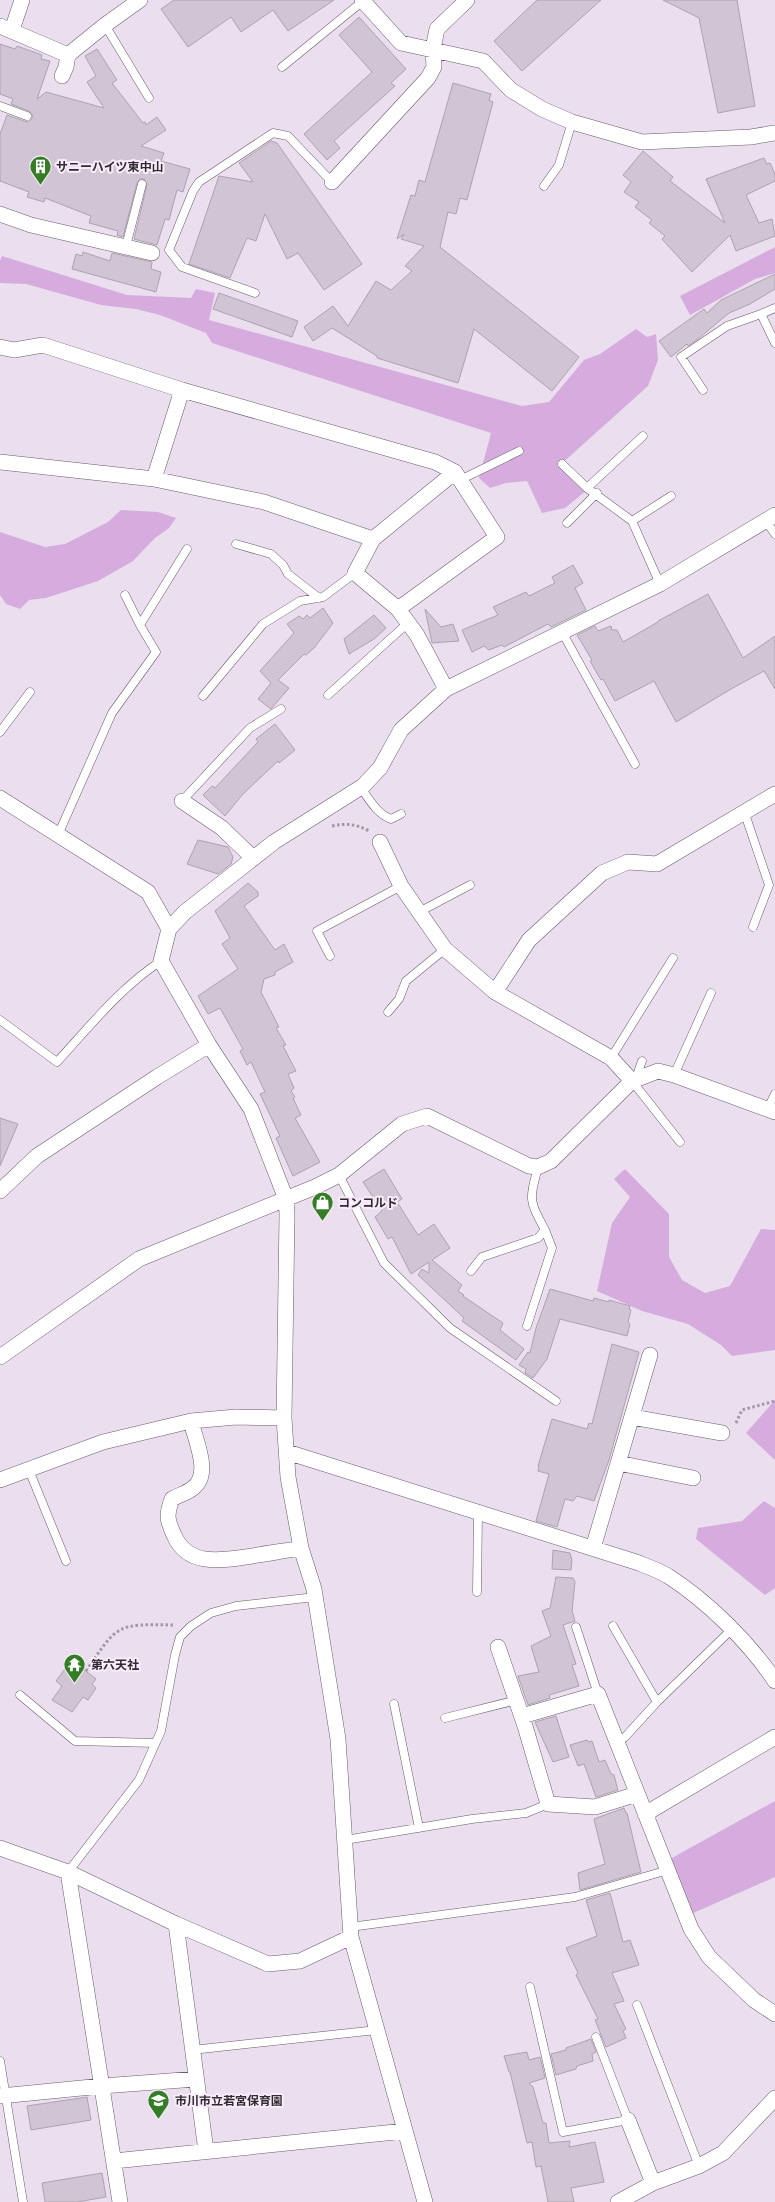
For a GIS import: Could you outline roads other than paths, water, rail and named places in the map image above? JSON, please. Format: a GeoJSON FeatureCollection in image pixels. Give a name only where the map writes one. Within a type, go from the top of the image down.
{"type":"FeatureCollection","features":[{"type":"Feature","properties":{"kind":"street"},"geometry":{"type":"LineString","coordinates":[[22,0],[6,28],[68,55]]}},
{"type":"Feature","properties":{"kind":"street"},"geometry":{"type":"LineString","coordinates":[[62,76],[68,55],[140,0]]}},
{"type":"Feature","properties":{"kind":"street"},"geometry":{"type":"LineString","coordinates":[[363,0],[400,43],[482,61],[511,90],[542,109],[572,122],[642,142],[775,134]]}},
{"type":"Feature","properties":{"kind":"street"},"geometry":{"type":"LineString","coordinates":[[332,182],[428,78],[434,67],[433,49],[437,29],[467,0]]}},
{"type":"Feature","properties":{"kind":"street"},"geometry":{"type":"LineString","coordinates":[[0,214],[31,225],[152,252]]}},
{"type":"Feature","properties":{"kind":"street"},"geometry":{"type":"LineString","coordinates":[[0,347],[14,350],[43,345],[182,390],[435,462],[458,476],[497,537],[398,609]]}},
{"type":"Feature","properties":{"kind":"street"},"geometry":{"type":"LineString","coordinates":[[154,479],[182,390]]}},
{"type":"Feature","properties":{"kind":"street"},"geometry":{"type":"LineString","coordinates":[[0,462],[154,479],[264,502],[373,539]]}},
{"type":"Feature","properties":{"kind":"street"},"geometry":{"type":"LineString","coordinates":[[446,689],[398,609],[355,573],[373,539],[458,476]]}},
{"type":"Feature","properties":{"kind":"street"},"geometry":{"type":"LineString","coordinates":[[425,2202],[350,1932],[338,1739],[315,1597],[302,1548],[288,1477],[284,1418],[288,1214],[286,1199],[251,1109],[208,1045],[162,961],[169,930],[184,912],[274,842],[361,788],[380,768],[401,730],[446,689],[660,584],[770,517]]}},
{"type":"Feature","properties":{"kind":"street"},"geometry":{"type":"LineString","coordinates":[[495,992],[529,940],[602,873],[628,862],[657,864],[775,794]]}},
{"type":"Feature","properties":{"kind":"street"},"geometry":{"type":"LineString","coordinates":[[0,798],[148,892],[169,930]]}},
{"type":"Feature","properties":{"kind":"street"},"geometry":{"type":"LineString","coordinates":[[182,800],[222,828],[253,858]]}},
{"type":"Feature","properties":{"kind":"street"},"geometry":{"type":"LineString","coordinates":[[380,842],[401,886],[445,949],[495,992],[611,1058],[634,1081]]}},
{"type":"Feature","properties":{"kind":"street"},"geometry":{"type":"LineString","coordinates":[[0,1191],[37,1156],[208,1045]]}},
{"type":"Feature","properties":{"kind":"street"},"geometry":{"type":"LineString","coordinates":[[0,1357],[139,1259],[286,1199],[339,1175],[402,1124],[428,1116],[529,1166],[538,1167],[551,1161],[634,1081],[658,1071],[674,1075],[771,1111]]}},
{"type":"Feature","properties":{"kind":"street"},"geometry":{"type":"LineString","coordinates":[[592,1548],[650,1355]]}},
{"type":"Feature","properties":{"kind":"street"},"geometry":{"type":"LineString","coordinates":[[0,1480],[103,1442],[191,1421],[236,1417],[284,1418]]}},
{"type":"Feature","properties":{"kind":"street"},"geometry":{"type":"LineString","coordinates":[[632,1417],[722,1433]]}},
{"type":"Feature","properties":{"kind":"street"},"geometry":{"type":"LineString","coordinates":[[191,1421],[203,1471],[200,1480],[193,1488],[172,1499],[168,1508],[167,1518],[178,1545],[186,1552],[200,1559],[217,1561],[302,1548]]}},
{"type":"Feature","properties":{"kind":"street"},"geometry":{"type":"LineString","coordinates":[[287,1452],[636,1562],[667,1576],[732,1629],[764,1664],[775,1680]]}},
{"type":"Feature","properties":{"kind":"street"},"geometry":{"type":"LineString","coordinates":[[618,1463],[693,1478]]}},
{"type":"Feature","properties":{"kind":"street"},"geometry":{"type":"LineString","coordinates":[[498,1647],[517,1700],[548,1804],[595,1807],[637,1794]]}},
{"type":"Feature","properties":{"kind":"street"},"geometry":{"type":"LineString","coordinates":[[522,1716],[598,1694],[691,1929],[709,1957],[754,2000],[775,2014]]}},
{"type":"Feature","properties":{"kind":"street"},"geometry":{"type":"LineString","coordinates":[[645,1814],[775,1737]]}},
{"type":"Feature","properties":{"kind":"street"},"geometry":{"type":"LineString","coordinates":[[0,1848],[68,1872],[176,1924],[268,1964],[300,1961],[350,1932]]}},
{"type":"Feature","properties":{"kind":"street"},"geometry":{"type":"LineString","coordinates":[[68,1872],[120,2202]]}},
{"type":"Feature","properties":{"kind":"street"},"geometry":{"type":"LineString","coordinates":[[176,1924],[206,2152]]}},
{"type":"Feature","properties":{"kind":"street"},"geometry":{"type":"LineString","coordinates":[[3,2096],[102,2086],[196,2080]]}},
{"type":"Feature","properties":{"kind":"street"},"geometry":{"type":"LineString","coordinates":[[618,2202],[653,2184],[699,2166],[723,2153],[775,2098]]}},
{"type":"Feature","properties":{"kind":"street"},"geometry":{"type":"LineString","coordinates":[[628,2120],[653,2184]]}},
{"type":"Feature","properties":{"kind":"street"},"geometry":{"type":"LineString","coordinates":[[114,2161],[405,2131]]}},
{"type":"Feature","properties":{"kind":"lane"},"geometry":{"type":"LineString","coordinates":[[282,67],[363,0]]}},
{"type":"Feature","properties":{"kind":"lane"},"geometry":{"type":"LineString","coordinates":[[105,25],[149,98]]}},
{"type":"Feature","properties":{"kind":"lane"},"geometry":{"type":"LineString","coordinates":[[0,106],[27,116]]}},
{"type":"Feature","properties":{"kind":"lane"},"geometry":{"type":"LineString","coordinates":[[544,186],[559,165],[572,122]]}},
{"type":"Feature","properties":{"kind":"lane"},"geometry":{"type":"LineString","coordinates":[[255,294],[182,267],[169,250],[193,191],[199,182],[273,133],[288,136],[332,182]]}},
{"type":"Feature","properties":{"kind":"lane"},"geometry":{"type":"LineString","coordinates":[[126,246],[142,184]]}},
{"type":"Feature","properties":{"kind":"lane"},"geometry":{"type":"LineString","coordinates":[[703,390],[681,358],[727,326],[775,308]]}},
{"type":"Feature","properties":{"kind":"lane"},"geometry":{"type":"LineString","coordinates":[[761,314],[775,343]]}},
{"type":"Feature","properties":{"kind":"lane"},"geometry":{"type":"LineString","coordinates":[[588,488],[643,436]]}},
{"type":"Feature","properties":{"kind":"lane"},"geometry":{"type":"LineString","coordinates":[[458,476],[519,452]]}},
{"type":"Feature","properties":{"kind":"lane"},"geometry":{"type":"LineString","coordinates":[[562,464],[588,488],[632,521],[660,584]]}},
{"type":"Feature","properties":{"kind":"lane"},"geometry":{"type":"LineString","coordinates":[[566,522],[596,493]]}},
{"type":"Feature","properties":{"kind":"lane"},"geometry":{"type":"LineString","coordinates":[[632,521],[671,496]]}},
{"type":"Feature","properties":{"kind":"lane"},"geometry":{"type":"LineString","coordinates":[[770,517],[775,534]]}},
{"type":"Feature","properties":{"kind":"lane"},"geometry":{"type":"LineString","coordinates":[[236,544],[270,554],[284,566],[288,574],[319,598]]}},
{"type":"Feature","properties":{"kind":"lane"},"geometry":{"type":"LineString","coordinates":[[140,625],[187,549]]}},
{"type":"Feature","properties":{"kind":"lane"},"geometry":{"type":"LineString","coordinates":[[203,696],[263,624],[300,601],[323,597],[355,573]]}},
{"type":"Feature","properties":{"kind":"lane"},"geometry":{"type":"LineString","coordinates":[[58,835],[112,712],[156,652],[125,595]]}},
{"type":"Feature","properties":{"kind":"lane"},"geometry":{"type":"LineString","coordinates":[[328,695],[408,623]]}},
{"type":"Feature","properties":{"kind":"lane"},"geometry":{"type":"LineString","coordinates":[[562,632],[635,764]]}},
{"type":"Feature","properties":{"kind":"lane"},"geometry":{"type":"LineString","coordinates":[[0,732],[30,692]]}},
{"type":"Feature","properties":{"kind":"lane"},"geometry":{"type":"LineString","coordinates":[[182,800],[250,728],[280,709]]}},
{"type":"Feature","properties":{"kind":"lane"},"geometry":{"type":"LineString","coordinates":[[361,788],[379,811],[388,817],[392,819],[401,814]]}},
{"type":"Feature","properties":{"kind":"lane"},"geometry":{"type":"LineString","coordinates":[[744,811],[769,885],[753,927]]}},
{"type":"Feature","properties":{"kind":"lane"},"geometry":{"type":"LineString","coordinates":[[419,912],[470,885]]}},
{"type":"Feature","properties":{"kind":"lane"},"geometry":{"type":"LineString","coordinates":[[330,956],[317,931],[401,886]]}},
{"type":"Feature","properties":{"kind":"lane"},"geometry":{"type":"LineString","coordinates":[[388,1012],[400,999],[406,980],[445,949]]}},
{"type":"Feature","properties":{"kind":"lane"},"geometry":{"type":"LineString","coordinates":[[611,1058],[673,958]]}},
{"type":"Feature","properties":{"kind":"lane"},"geometry":{"type":"LineString","coordinates":[[0,1020],[57,1062],[111,1002],[146,971],[162,961]]}},
{"type":"Feature","properties":{"kind":"lane"},"geometry":{"type":"LineString","coordinates":[[674,1075],[711,993]]}},
{"type":"Feature","properties":{"kind":"lane"},"geometry":{"type":"LineString","coordinates":[[642,1061],[634,1081],[680,1142]]}},
{"type":"Feature","properties":{"kind":"lane"},"geometry":{"type":"LineString","coordinates":[[771,1111],[775,1094]]}},
{"type":"Feature","properties":{"kind":"lane"},"geometry":{"type":"LineString","coordinates":[[527,1326],[552,1248],[531,1203],[531,1191],[538,1167]]}},
{"type":"Feature","properties":{"kind":"lane"},"geometry":{"type":"LineString","coordinates":[[339,1175],[384,1263],[450,1328],[556,1401]]}},
{"type":"Feature","properties":{"kind":"lane"},"geometry":{"type":"LineString","coordinates":[[471,1271],[482,1257],[538,1238],[545,1230]]}},
{"type":"Feature","properties":{"kind":"lane"},"geometry":{"type":"LineString","coordinates":[[29,1470],[66,1562]]}},
{"type":"Feature","properties":{"kind":"lane"},"geometry":{"type":"LineString","coordinates":[[477,1592],[478,1513]]}},
{"type":"Feature","properties":{"kind":"lane"},"geometry":{"type":"LineString","coordinates":[[68,1872],[140,1780],[161,1731],[180,1637],[191,1626],[211,1613],[236,1606],[315,1597]]}},
{"type":"Feature","properties":{"kind":"lane"},"geometry":{"type":"LineString","coordinates":[[613,1626],[657,1702]]}},
{"type":"Feature","properties":{"kind":"lane"},"geometry":{"type":"LineString","coordinates":[[576,1628],[598,1694]]}},
{"type":"Feature","properties":{"kind":"lane"},"geometry":{"type":"LineString","coordinates":[[616,1742],[625,1737],[657,1702],[732,1629]]}},
{"type":"Feature","properties":{"kind":"lane"},"geometry":{"type":"LineString","coordinates":[[20,1695],[75,1742],[155,1743]]}},
{"type":"Feature","properties":{"kind":"lane"},"geometry":{"type":"LineString","coordinates":[[445,1718],[517,1700]]}},
{"type":"Feature","properties":{"kind":"lane"},"geometry":{"type":"LineString","coordinates":[[394,1704],[419,1828]]}},
{"type":"Feature","properties":{"kind":"lane"},"geometry":{"type":"LineString","coordinates":[[345,1840],[526,1813],[548,1804]]}},
{"type":"Feature","properties":{"kind":"lane"},"geometry":{"type":"LineString","coordinates":[[350,1932],[575,1897],[668,1870]]}},
{"type":"Feature","properties":{"kind":"lane"},"geometry":{"type":"LineString","coordinates":[[530,1987],[564,2132],[628,2120],[596,2037]]}},
{"type":"Feature","properties":{"kind":"lane"},"geometry":{"type":"LineString","coordinates":[[637,2005],[699,2166]]}},
{"type":"Feature","properties":{"kind":"lane"},"geometry":{"type":"LineString","coordinates":[[192,2050],[376,2030]]}},
{"type":"Feature","properties":{"kind":"lane"},"geometry":{"type":"LineString","coordinates":[[0,2061],[3,2096],[23,2202]]}},
{"type":"Feature","properties":{"kind":"place","name":"サニーハイツ東中山"},"geometry":{"type":"Point","coordinates":[40,186]}},
{"type":"Feature","properties":{"kind":"place","name":"コンコルド"},"geometry":{"type":"Point","coordinates":[322,1222]}},
{"type":"Feature","properties":{"kind":"place","name":"第六天社"},"geometry":{"type":"Point","coordinates":[75,1684]}},
{"type":"Feature","properties":{"kind":"place","name":"市川市立若宮保育園"},"geometry":{"type":"Point","coordinates":[159,2120]}}]}
